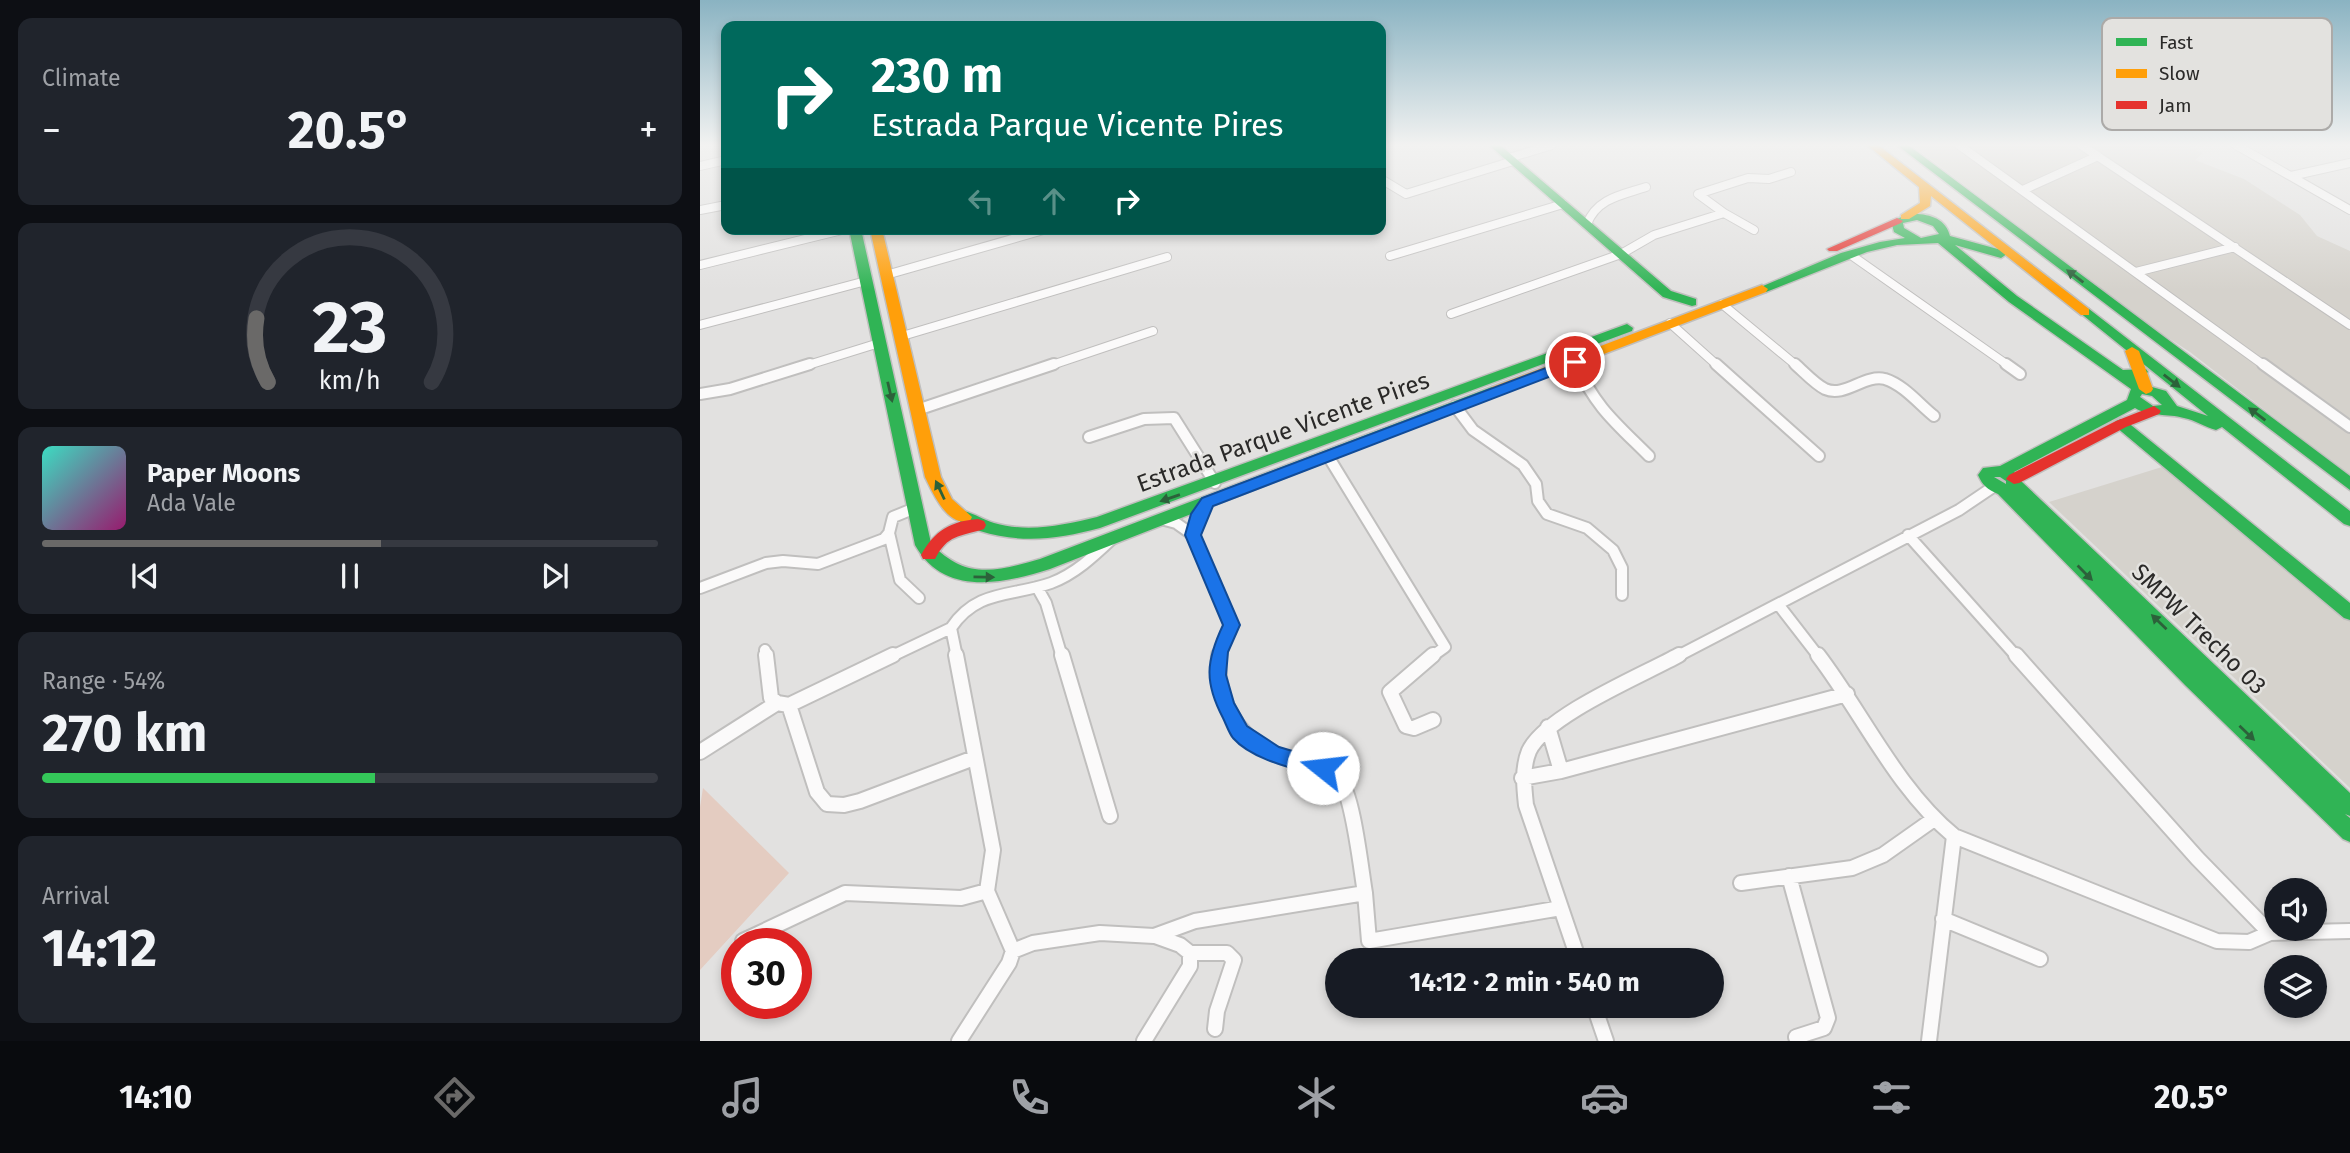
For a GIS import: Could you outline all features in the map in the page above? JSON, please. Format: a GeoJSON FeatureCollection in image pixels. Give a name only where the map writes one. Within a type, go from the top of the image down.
{"type":"FeatureCollection","features":[{"type":"Feature","properties":{"kind":"main road"},"geometry":{"type":"LineString","coordinates":[[1551,194],[1667,294],[1692,302]]}},
{"type":"Feature","properties":{"kind":"main road"},"geometry":{"type":"LineString","coordinates":[[1927,194],[1926,204],[1901,219],[1898,230],[1956,254]]}},
{"type":"Feature","properties":{"kind":"main road"},"geometry":{"type":"LineString","coordinates":[[1934,194],[2023,266],[2350,520]]}},
{"type":"Feature","properties":{"kind":"main road"},"geometry":{"type":"LineString","coordinates":[[1966,194],[2350,484]]}},
{"type":"Feature","properties":{"kind":"main road"},"geometry":{"type":"LineString","coordinates":[[1901,219],[1922,217],[1933,220],[1943,229],[1942,238],[1956,254],[2114,370],[2139,393],[2165,397],[2170,404],[2161,410],[2121,424],[2005,482]]}},
{"type":"Feature","properties":{"kind":"main road","name":"Estrada Parque Vicente Pires"},"geometry":{"type":"LineString","coordinates":[[929,555],[938,566],[953,572],[989,578],[1009,576],[1044,564],[1455,406],[1487,388],[1575,362],[1670,317],[1692,302],[1867,236],[1901,219]]}},
{"type":"Feature","properties":{"kind":"main road"},"geometry":{"type":"LineString","coordinates":[[856,235],[919,534],[929,555]]}},
{"type":"Feature","properties":{"kind":"main road","name":"Estrada Parque Vicente Pires"},"geometry":{"type":"LineString","coordinates":[[877,235],[916,410],[940,495],[957,513],[978,525],[1011,533],[1043,534],[1099,522],[1215,483],[1487,388],[1670,317],[1722,304],[1851,255],[1896,242],[1942,238]]}},
{"type":"Feature","properties":{"kind":"main road"},"geometry":{"type":"LineString","coordinates":[[1942,238],[1987,249],[2023,266]]}},
{"type":"Feature","properties":{"kind":"main road"},"geometry":{"type":"LineString","coordinates":[[2060,294],[2079,304],[2096,300],[2097,293]]}},
{"type":"Feature","properties":{"kind":"main road"},"geometry":{"type":"LineString","coordinates":[[1667,294],[1672,305],[1670,317]]}},
{"type":"Feature","properties":{"kind":"main road"},"geometry":{"type":"LineString","coordinates":[[2131,349],[2141,372],[2139,393]]}},
{"type":"Feature","properties":{"kind":"main road"},"geometry":{"type":"LineString","coordinates":[[2114,370],[2134,376],[2141,372]]}},
{"type":"Feature","properties":{"kind":"main road"},"geometry":{"type":"LineString","coordinates":[[2005,482],[2139,393]]}},
{"type":"Feature","properties":{"kind":"main road"},"geometry":{"type":"LineString","coordinates":[[2161,410],[2208,421],[2263,451]]}},
{"type":"Feature","properties":{"kind":"main road"},"geometry":{"type":"LineString","coordinates":[[2121,424],[2350,612]]}},
{"type":"Feature","properties":{"kind":"main road"},"geometry":{"type":"LineString","coordinates":[[2282,433],[2350,476]]}},
{"type":"Feature","properties":{"kind":"main road"},"geometry":{"type":"LineString","coordinates":[[2005,482],[2059,547],[2350,832]]}},
{"type":"Feature","properties":{"kind":"main road","name":"SMPW Trecho 03"},"geometry":{"type":"LineString","coordinates":[[2005,482],[2076,542],[2350,806]]}},
{"type":"Feature","properties":{"kind":"main road"},"geometry":{"type":"LineString","coordinates":[[929,555],[932,547],[946,533],[968,525],[978,525]]}},
{"type":"Feature","properties":{"kind":"main road"},"geometry":{"type":"LineString","coordinates":[[1043,534],[1050,551],[1044,564]]}},
{"type":"Feature","properties":{"kind":"main road"},"geometry":{"type":"LineString","coordinates":[[2059,547],[2076,542]]}},
{"type":"Feature","properties":{"kind":"main road"},"geometry":{"type":"LineString","coordinates":[[2191,679],[2208,669]]}},
{"type":"Feature","properties":{"kind":"main road"},"geometry":{"type":"LineString","coordinates":[[2298,783],[2318,776]]}},
{"type":"Feature","properties":{"kind":"street"},"geometry":{"type":"LineString","coordinates":[[1587,224],[1591,211],[1599,203],[1627,194]]}},
{"type":"Feature","properties":{"kind":"street"},"geometry":{"type":"LineString","coordinates":[[1699,194],[1746,228],[1755,230]]}},
{"type":"Feature","properties":{"kind":"street"},"geometry":{"type":"LineString","coordinates":[[2028,194],[2350,427]]}},
{"type":"Feature","properties":{"kind":"street"},"geometry":{"type":"LineString","coordinates":[[2155,194],[2350,325]]}},
{"type":"Feature","properties":{"kind":"street"},"geometry":{"type":"LineString","coordinates":[[2321,194],[2350,210]]}},
{"type":"Feature","properties":{"kind":"street"},"geometry":{"type":"LineString","coordinates":[[1390,256],[1563,204]]}},
{"type":"Feature","properties":{"kind":"street"},"geometry":{"type":"LineString","coordinates":[[700,211],[721,206]]}},
{"type":"Feature","properties":{"kind":"street"},"geometry":{"type":"LineString","coordinates":[[1451,314],[1621,254],[1654,235],[1724,213]]}},
{"type":"Feature","properties":{"kind":"street"},"geometry":{"type":"LineString","coordinates":[[700,265],[822,235]]}},
{"type":"Feature","properties":{"kind":"street"},"geometry":{"type":"LineString","coordinates":[[886,275],[1026,235]]}},
{"type":"Feature","properties":{"kind":"street"},"geometry":{"type":"LineString","coordinates":[[2136,272],[2235,247]]}},
{"type":"Feature","properties":{"kind":"street"},"geometry":{"type":"LineString","coordinates":[[1851,255],[2020,374]]}},
{"type":"Feature","properties":{"kind":"street"},"geometry":{"type":"LineString","coordinates":[[899,337],[1167,257]]}},
{"type":"Feature","properties":{"kind":"street"},"geometry":{"type":"LineString","coordinates":[[700,325],[866,281]]}},
{"type":"Feature","properties":{"kind":"street"},"geometry":{"type":"LineString","coordinates":[[1722,304],[1825,389],[1842,391],[1869,379],[1883,378],[1934,416]]}},
{"type":"Feature","properties":{"kind":"street"},"geometry":{"type":"LineString","coordinates":[[1670,317],[1819,456]]}},
{"type":"Feature","properties":{"kind":"street"},"geometry":{"type":"LineString","coordinates":[[916,410],[1153,331]]}},
{"type":"Feature","properties":{"kind":"street"},"geometry":{"type":"LineString","coordinates":[[700,394],[730,388],[879,344]]}},
{"type":"Feature","properties":{"kind":"street"},"geometry":{"type":"LineString","coordinates":[[1575,362],[1589,393],[1599,407],[1649,456]]}},
{"type":"Feature","properties":{"kind":"street"},"geometry":{"type":"LineString","coordinates":[[1455,406],[1473,430],[1523,465],[1531,475],[1538,501],[1547,514],[1587,528],[1612,550],[1622,568],[1622,595]]}},
{"type":"Feature","properties":{"kind":"street"},"geometry":{"type":"LineString","coordinates":[[1089,437],[1153,418],[1169,416],[1174,418],[1215,483]]}},
{"type":"Feature","properties":{"kind":"street"},"geometry":{"type":"LineString","coordinates":[[1328,456],[1445,647],[1420,664],[1390,692],[1406,726],[1414,728],[1433,720]]}},
{"type":"Feature","properties":{"kind":"street"},"geometry":{"type":"LineString","coordinates":[[1575,948],[1526,805],[1522,778],[1526,757],[1534,741],[1548,727],[1586,704],[1959,510],[2005,482]]}},
{"type":"Feature","properties":{"kind":"street"},"geometry":{"type":"LineString","coordinates":[[1193,535],[1199,514],[1208,502]]}},
{"type":"Feature","properties":{"kind":"street"},"geometry":{"type":"LineString","coordinates":[[915,508],[893,517],[889,533],[900,580],[919,598]]}},
{"type":"Feature","properties":{"kind":"street"},"geometry":{"type":"LineString","coordinates":[[1161,519],[1176,523],[1193,535],[1232,625],[1219,652],[1217,675],[1225,704],[1240,732],[1274,754],[1323,768],[1340,781],[1349,805],[1369,941],[1561,908]]}},
{"type":"Feature","properties":{"kind":"street"},"geometry":{"type":"LineString","coordinates":[[700,588],[766,563],[783,561],[807,565],[827,561],[878,542],[889,533]]}},
{"type":"Feature","properties":{"kind":"street"},"geometry":{"type":"LineString","coordinates":[[1908,535],[2197,858],[2264,927]]}},
{"type":"Feature","properties":{"kind":"street"},"geometry":{"type":"LineString","coordinates":[[958,1041],[1009,963],[1013,951],[987,891],[993,850],[951,628],[958,613],[974,601],[1037,587],[1086,564],[1114,537]]}},
{"type":"Feature","properties":{"kind":"street"},"geometry":{"type":"LineString","coordinates":[[1037,587],[1046,603],[1110,816]]}},
{"type":"Feature","properties":{"kind":"street"},"geometry":{"type":"LineString","coordinates":[[1778,604],[1847,694],[1934,819],[1954,836],[2217,941],[2249,942],[2264,936]]}},
{"type":"Feature","properties":{"kind":"street"},"geometry":{"type":"LineString","coordinates":[[700,752],[783,704],[951,628]]}},
{"type":"Feature","properties":{"kind":"street"},"geometry":{"type":"LineString","coordinates":[[765,650],[771,698],[783,704],[823,802],[835,806],[894,790],[974,758]]}},
{"type":"Feature","properties":{"kind":"street"},"geometry":{"type":"LineString","coordinates":[[1522,778],[1561,771],[1847,694]]}},
{"type":"Feature","properties":{"kind":"street"},"geometry":{"type":"LineString","coordinates":[[1548,727],[1561,771]]}},
{"type":"Feature","properties":{"kind":"street"},"geometry":{"type":"LineString","coordinates":[[1741,883],[1838,872],[1864,865],[1934,819]]}},
{"type":"Feature","properties":{"kind":"street"},"geometry":{"type":"LineString","coordinates":[[1929,1041],[1954,836]]}},
{"type":"Feature","properties":{"kind":"street"},"geometry":{"type":"LineString","coordinates":[[1789,876],[1828,1018],[1824,1028],[1796,1037]]}},
{"type":"Feature","properties":{"kind":"street"},"geometry":{"type":"LineString","coordinates":[[771,928],[845,893],[961,898],[987,891]]}},
{"type":"Feature","properties":{"kind":"street"},"geometry":{"type":"LineString","coordinates":[[1154,936],[1195,921],[1364,893]]}},
{"type":"Feature","properties":{"kind":"street"},"geometry":{"type":"LineString","coordinates":[[1943,919],[2040,959]]}},
{"type":"Feature","properties":{"kind":"street"},"geometry":{"type":"LineString","coordinates":[[2327,932],[2350,931]]}},
{"type":"Feature","properties":{"kind":"street"},"geometry":{"type":"LineString","coordinates":[[1013,951],[1033,943],[1100,933],[1154,936],[1180,945],[1190,953],[1227,953],[1234,960],[1231,978],[1215,1013],[1216,1028]]}},
{"type":"Feature","properties":{"kind":"street"},"geometry":{"type":"LineString","coordinates":[[1144,1041],[1181,984],[1190,966],[1190,953]]}},
{"type":"Feature","properties":{"kind":"street"},"geometry":{"type":"LineString","coordinates":[[1598,1018],[1606,1041]]}},
{"type":"Feature","properties":{"kind":"shaded area"},"geometry":{"type":"Polygon","coordinates":[[[1975,194],[2267,194],[2300,215],[2317,236],[2350,251],[2350,476],[2190,352],[2142,321],[1975,194]]]}},
{"type":"Feature","properties":{"kind":"shaded area"},"geometry":{"type":"Polygon","coordinates":[[[2162,467],[2350,620],[2350,788],[2049,502],[2162,467]]]}},
{"type":"Feature","properties":{"kind":"shaded area"},"geometry":{"type":"Polygon","coordinates":[[[703,788],[789,873],[739,928],[721,928],[721,947],[700,970],[700,807],[703,788]]]}},
{"type":"Feature","properties":{"kind":"traffic: fast"},"geometry":{"type":"LineString","coordinates":[[1550,194],[1667,294],[1692,302]]}},
{"type":"Feature","properties":{"kind":"traffic: fast"},"geometry":{"type":"LineString","coordinates":[[1966,194],[2350,484]]}},
{"type":"Feature","properties":{"kind":"traffic: fast"},"geometry":{"type":"LineString","coordinates":[[1762,289],[1863,250],[1897,242],[1934,240],[1945,235],[1942,228],[1931,220],[1910,217],[1897,221],[1898,230],[1917,240]]}},
{"type":"Feature","properties":{"kind":"traffic: fast"},"geometry":{"type":"LineString","coordinates":[[856,235],[923,545],[936,559],[964,575],[978,577],[1010,574],[1044,564],[1497,390]]}},
{"type":"Feature","properties":{"kind":"traffic: fast"},"geometry":{"type":"LineString","coordinates":[[1943,238],[2001,254]]}},
{"type":"Feature","properties":{"kind":"traffic: fast"},"geometry":{"type":"LineString","coordinates":[[1941,239],[2013,299],[2141,389]]}},
{"type":"Feature","properties":{"kind":"traffic: fast"},"geometry":{"type":"LineString","coordinates":[[2085,312],[2350,520]]}},
{"type":"Feature","properties":{"kind":"traffic: fast"},"geometry":{"type":"LineString","coordinates":[[964,517],[997,530],[1031,534],[1100,522],[1627,328]]}},
{"type":"Feature","properties":{"kind":"traffic: fast"},"geometry":{"type":"LineString","coordinates":[[2121,374],[2134,376],[2141,372]]}},
{"type":"Feature","properties":{"kind":"traffic: fast"},"geometry":{"type":"LineString","coordinates":[[2137,390],[2157,393],[2170,407],[2160,411],[2145,408],[2133,398],[2137,390]]}},
{"type":"Feature","properties":{"kind":"traffic: fast"},"geometry":{"type":"LineString","coordinates":[[2003,471],[2135,402]]}},
{"type":"Feature","properties":{"kind":"traffic: fast"},"geometry":{"type":"LineString","coordinates":[[2168,409],[2193,415],[2216,425]]}},
{"type":"Feature","properties":{"kind":"traffic: fast"},"geometry":{"type":"LineString","coordinates":[[2121,424],[2350,613]]}},
{"type":"Feature","properties":{"kind":"traffic: fast"},"geometry":{"type":"LineString","coordinates":[[2003,490],[2013,488],[2014,479],[2003,471],[1988,472],[1986,475],[1989,483],[2003,490],[2191,679],[2350,832]]}},
{"type":"Feature","properties":{"kind":"traffic: fast"},"geometry":{"type":"LineString","coordinates":[[2015,484],[2350,806]]}},
{"type":"Feature","properties":{"kind":"traffic: slow"},"geometry":{"type":"LineString","coordinates":[[1905,217],[1926,204],[1925,194]]}},
{"type":"Feature","properties":{"kind":"traffic: slow"},"geometry":{"type":"LineString","coordinates":[[1934,194],[2085,312]]}},
{"type":"Feature","properties":{"kind":"traffic: slow"},"geometry":{"type":"LineString","coordinates":[[877,235],[933,477],[946,503],[964,517]]}},
{"type":"Feature","properties":{"kind":"traffic: slow"},"geometry":{"type":"LineString","coordinates":[[1497,390],[1762,289]]}},
{"type":"Feature","properties":{"kind":"traffic: slow"},"geometry":{"type":"LineString","coordinates":[[2132,351],[2146,389]]}},
{"type":"Feature","properties":{"kind":"traffic: jam"},"geometry":{"type":"LineString","coordinates":[[1833,249],[1897,221]]}},
{"type":"Feature","properties":{"kind":"traffic: jam"},"geometry":{"type":"LineString","coordinates":[[2014,479],[2121,424],[2154,411]]}},
{"type":"Feature","properties":{"kind":"traffic: jam"},"geometry":{"type":"LineString","coordinates":[[929,555],[937,542],[949,532],[978,525]]}},
{"type":"Feature","properties":{"kind":"route"},"geometry":{"type":"LineString","coordinates":[[1323,768],[1274,754],[1240,732],[1225,704],[1217,675],[1219,652],[1232,625],[1193,535],[1199,514],[1208,502],[1575,362]]}}]}
